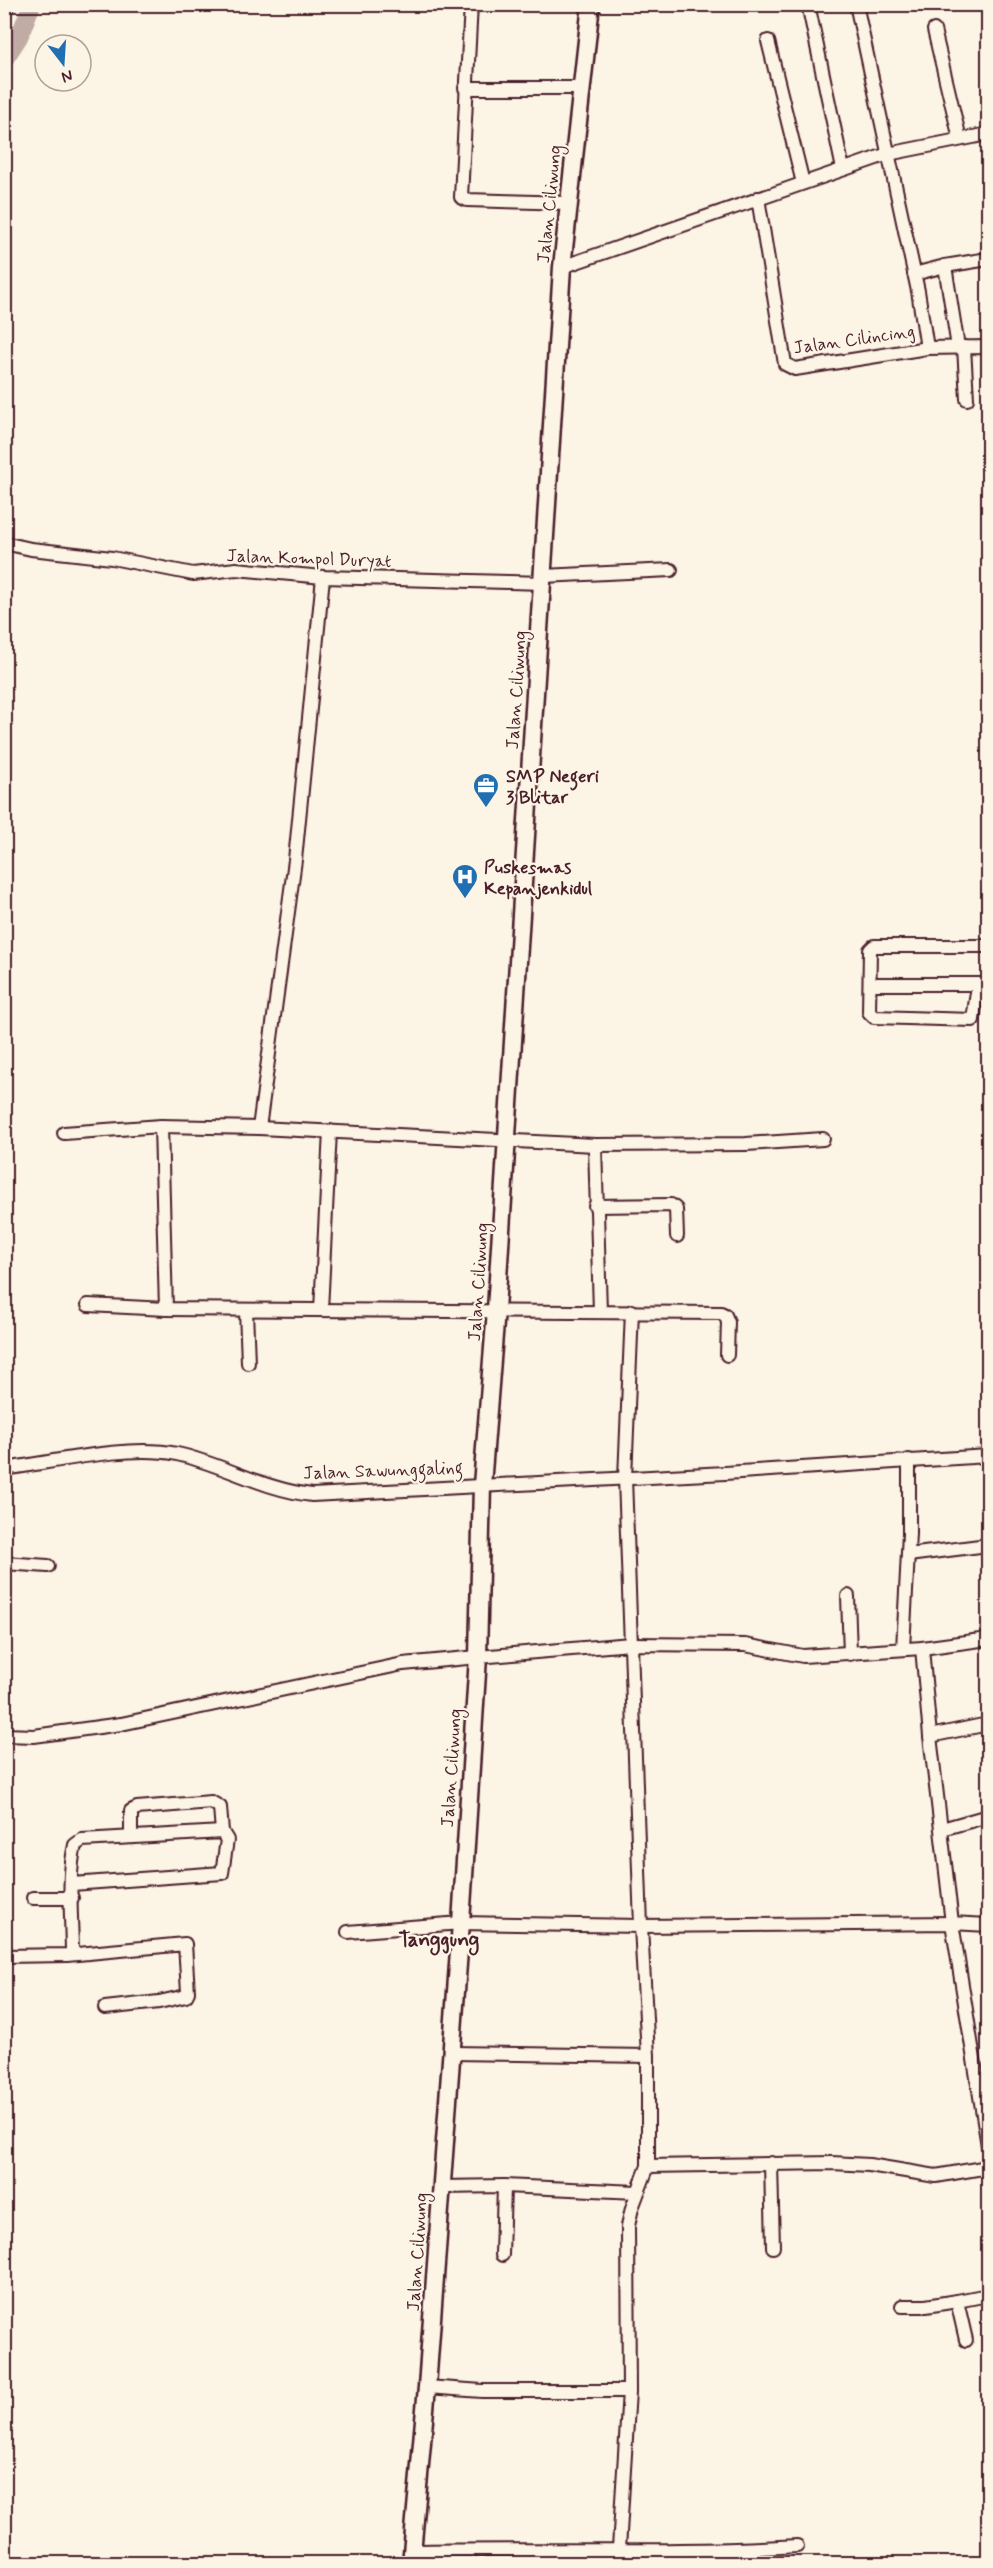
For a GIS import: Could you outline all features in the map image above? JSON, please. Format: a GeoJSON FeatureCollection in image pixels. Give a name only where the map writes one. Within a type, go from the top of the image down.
{"type":"FeatureCollection","features":[{"type":"Feature","properties":{"kind":"main road","name":"Jalan Ciliwung"},"geometry":{"type":"LineString","coordinates":[[411,2557],[427,2387],[461,1923],[478,1657],[482,1485],[496,1310],[562,267],[591,4]]}},
{"type":"Feature","properties":{"kind":"street"},"geometry":{"type":"LineString","coordinates":[[4,13],[8,4]]}},
{"type":"Feature","properties":{"kind":"street"},"geometry":{"type":"LineString","coordinates":[[471,4],[460,195],[465,200],[569,203]]}},
{"type":"Feature","properties":{"kind":"street"},"geometry":{"type":"LineString","coordinates":[[808,4],[843,169]]}},
{"type":"Feature","properties":{"kind":"street"},"geometry":{"type":"LineString","coordinates":[[856,4],[914,274],[927,348]]}},
{"type":"Feature","properties":{"kind":"street"},"geometry":{"type":"LineString","coordinates":[[934,30],[960,140]]}},
{"type":"Feature","properties":{"kind":"street"},"geometry":{"type":"LineString","coordinates":[[768,41],[803,183]]}},
{"type":"Feature","properties":{"kind":"street"},"geometry":{"type":"LineString","coordinates":[[465,88],[582,88]]}},
{"type":"Feature","properties":{"kind":"street"},"geometry":{"type":"LineString","coordinates":[[562,267],[888,154],[988,134]]}},
{"type":"Feature","properties":{"kind":"street","name":"Jalan Cilincing"},"geometry":{"type":"LineString","coordinates":[[758,198],[785,364],[788,368],[795,369],[927,348],[988,347]]}},
{"type":"Feature","properties":{"kind":"street"},"geometry":{"type":"LineString","coordinates":[[914,274],[988,259]]}},
{"type":"Feature","properties":{"kind":"street"},"geometry":{"type":"LineString","coordinates":[[945,266],[961,347],[968,399]]}},
{"type":"Feature","properties":{"kind":"street","name":"Jalan Kompol Duryat"},"geometry":{"type":"LineString","coordinates":[[4,543],[31,549],[77,553],[193,574],[236,569],[323,577],[543,579],[670,570]]}},
{"type":"Feature","properties":{"kind":"street"},"geometry":{"type":"LineString","coordinates":[[259,1128],[295,860],[323,577]]}},
{"type":"Feature","properties":{"kind":"street"},"geometry":{"type":"LineString","coordinates":[[870,984],[983,984],[973,1020],[874,1017],[869,1012],[870,950],[874,946],[988,946]]}},
{"type":"Feature","properties":{"kind":"street"},"geometry":{"type":"LineString","coordinates":[[162,1126],[166,1309]]}},
{"type":"Feature","properties":{"kind":"street"},"geometry":{"type":"LineString","coordinates":[[64,1132],[162,1126],[259,1128],[595,1145],[746,1144],[823,1139]]}},
{"type":"Feature","properties":{"kind":"street"},"geometry":{"type":"LineString","coordinates":[[321,1310],[330,1131]]}},
{"type":"Feature","properties":{"kind":"street"},"geometry":{"type":"LineString","coordinates":[[595,1145],[595,1206],[600,1311]]}},
{"type":"Feature","properties":{"kind":"street"},"geometry":{"type":"LineString","coordinates":[[595,1206],[671,1205],[676,1209],[677,1236]]}},
{"type":"Feature","properties":{"kind":"street"},"geometry":{"type":"LineString","coordinates":[[88,1305],[166,1309],[632,1311],[725,1315],[728,1322],[727,1355]]}},
{"type":"Feature","properties":{"kind":"street"},"geometry":{"type":"LineString","coordinates":[[246,1310],[248,1363]]}},
{"type":"Feature","properties":{"kind":"street"},"geometry":{"type":"LineString","coordinates":[[618,2557],[629,2391],[628,2226],[637,2192],[648,2166],[648,2056],[641,1926],[625,1478],[632,1311]]}},
{"type":"Feature","properties":{"kind":"street","name":"Jalan Sawunggaling"},"geometry":{"type":"LineString","coordinates":[[4,1469],[119,1453],[157,1451],[177,1454],[251,1480],[303,1494],[625,1478],[988,1456]]}},
{"type":"Feature","properties":{"kind":"street"},"geometry":{"type":"LineString","coordinates":[[903,1649],[908,1555],[909,1460]]}},
{"type":"Feature","properties":{"kind":"street"},"geometry":{"type":"LineString","coordinates":[[908,1555],[988,1545]]}},
{"type":"Feature","properties":{"kind":"street"},"geometry":{"type":"LineString","coordinates":[[4,1563],[48,1566]]}},
{"type":"Feature","properties":{"kind":"street"},"geometry":{"type":"LineString","coordinates":[[848,1596],[850,1654]]}},
{"type":"Feature","properties":{"kind":"street"},"geometry":{"type":"LineString","coordinates":[[4,1735],[34,1736],[121,1724],[403,1664],[631,1644],[745,1645],[803,1656],[922,1648],[988,1640]]}},
{"type":"Feature","properties":{"kind":"street"},"geometry":{"type":"LineString","coordinates":[[922,1648],[952,1923],[986,2097],[988,2146]]}},
{"type":"Feature","properties":{"kind":"street"},"geometry":{"type":"LineString","coordinates":[[930,1737],[988,1724]]}},
{"type":"Feature","properties":{"kind":"street"},"geometry":{"type":"LineString","coordinates":[[72,1884],[222,1873],[227,1840],[222,1832],[220,1807],[217,1803],[137,1808],[131,1811],[130,1815],[131,1837]]}},
{"type":"Feature","properties":{"kind":"street"},"geometry":{"type":"LineString","coordinates":[[942,1829],[988,1816]]}},
{"type":"Feature","properties":{"kind":"street"},"geometry":{"type":"LineString","coordinates":[[72,1954],[72,1884],[75,1845],[82,1840],[222,1832]]}},
{"type":"Feature","properties":{"kind":"street"},"geometry":{"type":"LineString","coordinates":[[33,1898],[72,1899]]}},
{"type":"Feature","properties":{"kind":"street"},"geometry":{"type":"LineString","coordinates":[[348,1932],[461,1923],[641,1926],[952,1923],[988,1925]]}},
{"type":"Feature","properties":{"kind":"street"},"geometry":{"type":"LineString","coordinates":[[4,1956],[72,1954],[185,1944],[188,1992],[186,1996],[159,2002],[105,2008]]}},
{"type":"Feature","properties":{"kind":"street"},"geometry":{"type":"LineString","coordinates":[[452,2052],[648,2056]]}},
{"type":"Feature","properties":{"kind":"street"},"geometry":{"type":"LineString","coordinates":[[648,2166],[771,2163],[869,2165],[936,2176],[988,2167]]}},
{"type":"Feature","properties":{"kind":"street"},"geometry":{"type":"LineString","coordinates":[[771,2163],[773,2247]]}},
{"type":"Feature","properties":{"kind":"street"},"geometry":{"type":"LineString","coordinates":[[441,2187],[504,2186],[637,2192]]}},
{"type":"Feature","properties":{"kind":"street"},"geometry":{"type":"LineString","coordinates":[[502,2255],[504,2186]]}},
{"type":"Feature","properties":{"kind":"street"},"geometry":{"type":"LineString","coordinates":[[902,2306],[926,2306],[988,2295]]}},
{"type":"Feature","properties":{"kind":"street"},"geometry":{"type":"LineString","coordinates":[[957,2301],[966,2340]]}},
{"type":"Feature","properties":{"kind":"street"},"geometry":{"type":"LineString","coordinates":[[427,2387],[482,2391],[629,2391]]}},
{"type":"Feature","properties":{"kind":"street"},"geometry":{"type":"LineString","coordinates":[[411,2557],[529,2548],[618,2557],[797,2546]]}},
{"type":"Feature","properties":{"kind":"waterway"},"geometry":{"type":"LineString","coordinates":[[4,60],[19,37],[32,4]]}},
{"type":"Feature","properties":{"kind":"place","name":"SMP Negeri 3 Blitar"},"geometry":{"type":"Point","coordinates":[486,809]}},
{"type":"Feature","properties":{"kind":"place","name":"Puskesmas Kepanjenkidul"},"geometry":{"type":"Point","coordinates":[465,900]}},
{"type":"Feature","properties":{"kind":"district","name":"Tanggung"},"geometry":{"type":"Point","coordinates":[439,1939]}}]}
